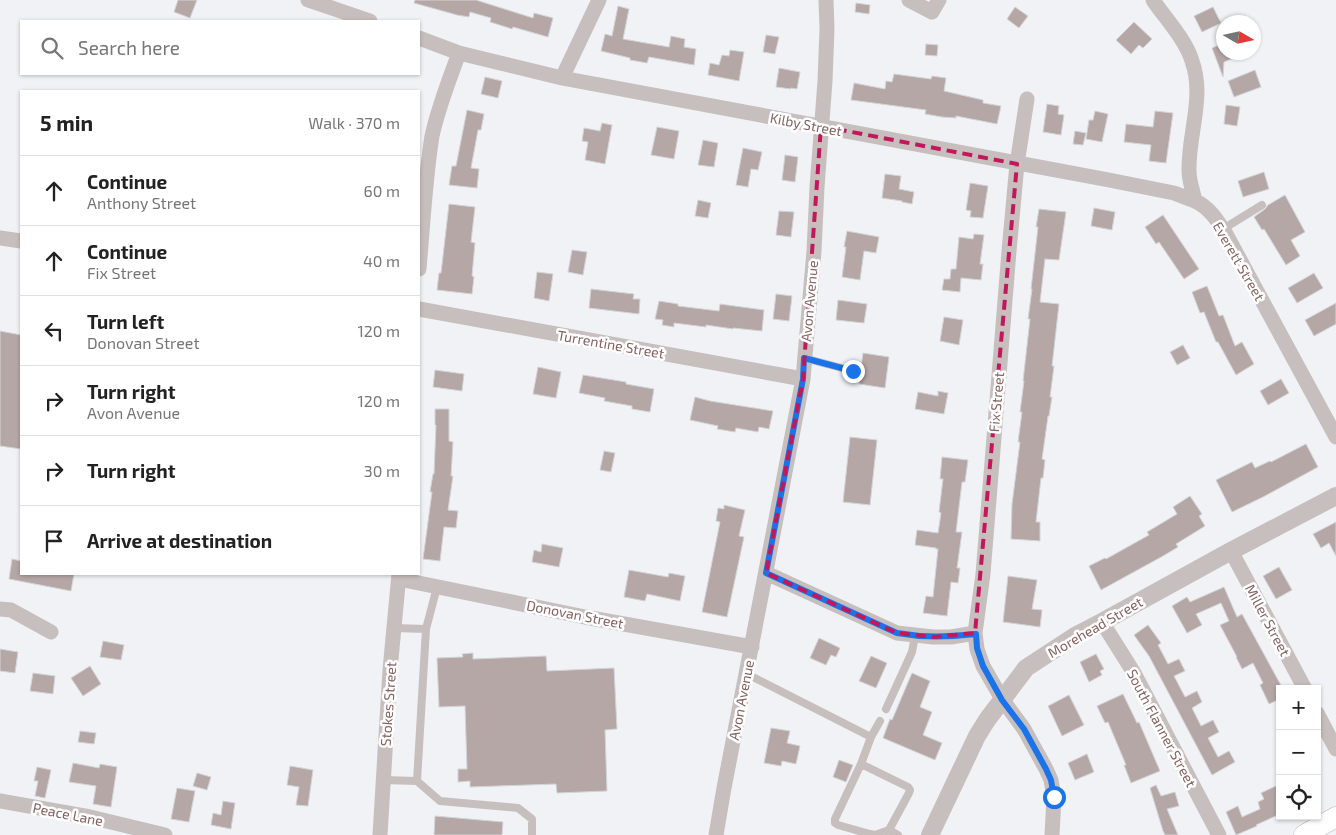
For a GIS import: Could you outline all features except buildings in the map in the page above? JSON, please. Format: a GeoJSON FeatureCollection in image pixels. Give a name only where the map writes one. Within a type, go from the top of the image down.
{"type":"FeatureCollection","features":[{"type":"Feature","properties":{"kind":"main road"},"geometry":{"type":"LineString","coordinates":[[1304,835],[1331,822]]}},
{"type":"Feature","properties":{"kind":"street"},"geometry":{"type":"LineString","coordinates":[[308,0],[367,20]]}},
{"type":"Feature","properties":{"kind":"street"},"geometry":{"type":"LineString","coordinates":[[562,78],[599,0]]}},
{"type":"Feature","properties":{"kind":"street","name":"Avon Avenue"},"geometry":{"type":"LineString","coordinates":[[716,835],[803,379],[814,251],[827,29],[826,0]]}},
{"type":"Feature","properties":{"kind":"street"},"geometry":{"type":"LineString","coordinates":[[909,0],[932,12],[939,0]]}},
{"type":"Feature","properties":{"kind":"street"},"geometry":{"type":"LineString","coordinates":[[1153,0],[1187,48],[1196,72],[1198,92],[1189,172],[1195,201]]}},
{"type":"Feature","properties":{"kind":"street","name":"Kilby Street"},"geometry":{"type":"LineString","coordinates":[[420,38],[459,53],[562,78],[1109,180],[1174,193],[1195,201]]}},
{"type":"Feature","properties":{"kind":"street"},"geometry":{"type":"LineString","coordinates":[[420,240],[432,136],[445,89],[459,53]]}},
{"type":"Feature","properties":{"kind":"street","name":"Fix Street"},"geometry":{"type":"LineString","coordinates":[[1027,99],[1017,164],[983,574],[976,634],[977,648],[983,666],[1002,700],[1024,729],[1051,780],[1054,797],[1052,835]]}},
{"type":"Feature","properties":{"kind":"street","name":"Everett Street"},"geometry":{"type":"LineString","coordinates":[[1195,201],[1211,212],[1224,229],[1336,437]]}},
{"type":"Feature","properties":{"kind":"street"},"geometry":{"type":"LineString","coordinates":[[0,238],[20,241]]}},
{"type":"Feature","properties":{"kind":"street","name":"Turrentine Street"},"geometry":{"type":"LineString","coordinates":[[420,309],[803,379]]}},
{"type":"Feature","properties":{"kind":"street","name":"Morehead Street"},"geometry":{"type":"LineString","coordinates":[[930,835],[986,720],[1026,668],[1075,636],[1336,496]]}},
{"type":"Feature","properties":{"kind":"street","name":"Miller Street"},"geometry":{"type":"LineString","coordinates":[[1231,551],[1303,685]]}},
{"type":"Feature","properties":{"kind":"street"},"geometry":{"type":"LineString","coordinates":[[766,573],[897,633],[915,636],[951,637],[976,634]]}},
{"type":"Feature","properties":{"kind":"street","name":"Donovan Street"},"geometry":{"type":"LineString","coordinates":[[399,576],[437,587],[585,617],[752,647]]}},
{"type":"Feature","properties":{"kind":"street","name":"Stokes Street"},"geometry":{"type":"LineString","coordinates":[[380,835],[390,670],[399,576]]}},
{"type":"Feature","properties":{"kind":"street"},"geometry":{"type":"LineString","coordinates":[[0,609],[10,610],[51,632]]}},
{"type":"Feature","properties":{"kind":"street","name":"South Flanner Street"},"geometry":{"type":"LineString","coordinates":[[1102,622],[1134,673],[1220,835]]}},
{"type":"Feature","properties":{"kind":"street"},"geometry":{"type":"LineString","coordinates":[[1321,721],[1336,749]]}},
{"type":"Feature","properties":{"kind":"street","name":"Peace Lane"},"geometry":{"type":"LineString","coordinates":[[0,801],[90,817],[165,835]]}},
{"type":"Feature","properties":{"kind":"lane"},"geometry":{"type":"LineString","coordinates":[[1224,229],[1262,205]]}},
{"type":"Feature","properties":{"kind":"lane"},"geometry":{"type":"LineString","coordinates":[[804,358],[853,371]]}},
{"type":"Feature","properties":{"kind":"lane"},"geometry":{"type":"LineString","coordinates":[[417,781],[426,629],[437,587]]}},
{"type":"Feature","properties":{"kind":"lane"},"geometry":{"type":"LineString","coordinates":[[394,628],[426,629]]}},
{"type":"Feature","properties":{"kind":"lane"},"geometry":{"type":"LineString","coordinates":[[886,709],[912,652],[915,636]]}},
{"type":"Feature","properties":{"kind":"lane"},"geometry":{"type":"LineString","coordinates":[[747,674],[871,737]]}},
{"type":"Feature","properties":{"kind":"lane"},"geometry":{"type":"LineString","coordinates":[[861,764],[908,787],[910,790],[889,830],[875,835],[838,825],[835,823],[835,819],[861,764],[871,737],[880,721]]}},
{"type":"Feature","properties":{"kind":"lane"},"geometry":{"type":"LineString","coordinates":[[383,780],[417,781],[440,801],[518,808],[532,819],[532,835]]}},
{"type":"Feature","properties":{"kind":"lane"},"geometry":{"type":"LineString","coordinates":[[889,830],[898,835]]}},
{"type":"Feature","properties":{"kind":"highlighted area"},"geometry":{"type":"Polygon","coordinates":[[[821,126],[1017,164],[975,633],[933,637],[897,633],[766,573],[803,379],[821,126]]]}},
{"type":"Feature","properties":{"kind":"route"},"geometry":{"type":"LineString","coordinates":[[853,371],[804,358],[803,379],[766,573],[897,633],[933,637],[976,634],[977,648],[983,666],[1002,700],[1024,729],[1046,769],[1051,780],[1054,797]]}}]}
